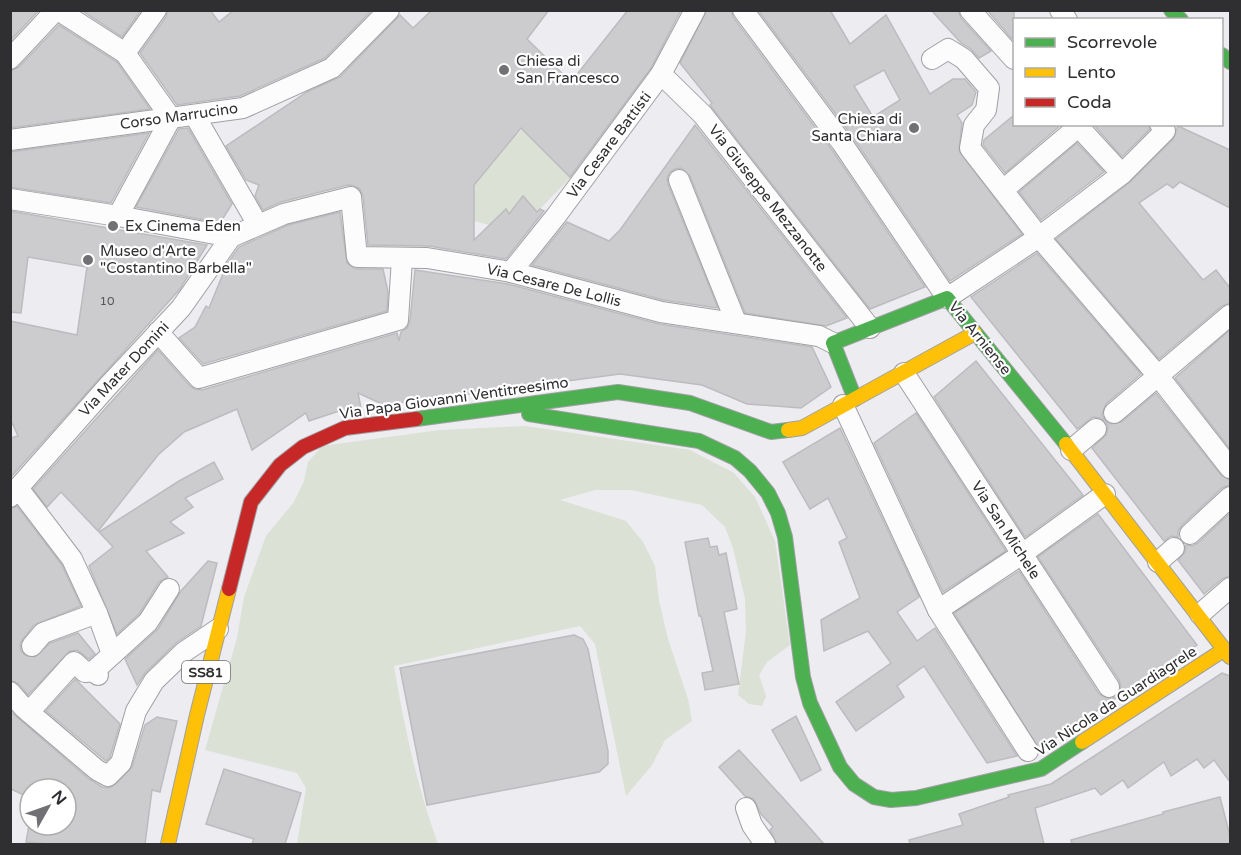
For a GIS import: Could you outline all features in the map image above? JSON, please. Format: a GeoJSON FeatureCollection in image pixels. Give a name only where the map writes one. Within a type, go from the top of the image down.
{"type":"FeatureCollection","features":[{"type":"Feature","properties":{"kind":"main road"},"geometry":{"type":"LineString","coordinates":[[849,402],[833,343],[947,298]]}},
{"type":"Feature","properties":{"kind":"main road","name":"Via Arniense"},"geometry":{"type":"LineString","coordinates":[[947,298],[1071,450],[1228,653]]}},
{"type":"Feature","properties":{"kind":"main road","name":"Via Papa Giovanni Ventitreesimo"},"geometry":{"type":"LineString","coordinates":[[168,844],[181,779],[251,502],[280,463],[301,447],[323,435],[345,428],[618,392],[690,403],[771,432],[802,428],[975,333]]}},
{"type":"Feature","properties":{"kind":"main road","name":"Via Nicola da Guardiagrele"},"geometry":{"type":"LineString","coordinates":[[480,410],[540,415],[699,441],[735,458],[750,471],[768,492],[778,513],[785,537],[803,677],[810,703],[840,767],[854,784],[874,797],[891,800],[916,798],[1041,769],[1228,653]]}},
{"type":"Feature","properties":{"kind":"street"},"geometry":{"type":"LineString","coordinates":[[10,59],[57,10],[125,53],[171,118],[118,216]]}},
{"type":"Feature","properties":{"kind":"street"},"geometry":{"type":"LineString","coordinates":[[125,53],[156,10]]}},
{"type":"Feature","properties":{"kind":"street","name":"Corso Marrucino"},"geometry":{"type":"LineString","coordinates":[[10,140],[243,108],[332,68],[389,10]]}},
{"type":"Feature","properties":{"kind":"street","name":"Via Cesare Battisti"},"geometry":{"type":"LineString","coordinates":[[511,272],[556,216],[661,74],[695,10]]}},
{"type":"Feature","properties":{"kind":"street","name":"Via Arniense"},"geometry":{"type":"LineString","coordinates":[[743,10],[842,142],[947,298]]}},
{"type":"Feature","properties":{"kind":"street"},"geometry":{"type":"LineString","coordinates":[[970,10],[1013,58]]}},
{"type":"Feature","properties":{"kind":"street"},"geometry":{"type":"LineString","coordinates":[[932,59],[948,49],[964,59],[989,88],[986,110],[974,125],[970,148],[1039,237],[1159,377],[1230,468]]}},
{"type":"Feature","properties":{"kind":"street","name":"Via Giuseppe Mezzanotte"},"geometry":{"type":"LineString","coordinates":[[661,74],[703,115],[870,328]]}},
{"type":"Feature","properties":{"kind":"street"},"geometry":{"type":"LineString","coordinates":[[195,116],[258,225]]}},
{"type":"Feature","properties":{"kind":"street"},"geometry":{"type":"LineString","coordinates":[[1003,190],[1076,126],[1122,174]]}},
{"type":"Feature","properties":{"kind":"street"},"geometry":{"type":"LineString","coordinates":[[947,298],[1039,237],[1122,174],[1162,128]]}},
{"type":"Feature","properties":{"kind":"street"},"geometry":{"type":"LineString","coordinates":[[679,180],[736,322]]}},
{"type":"Feature","properties":{"kind":"street","name":"Via Cesare De Lollis"},"geometry":{"type":"LineString","coordinates":[[231,237],[284,214],[351,197],[357,257],[427,258],[511,272],[661,312],[819,336],[833,343]]}},
{"type":"Feature","properties":{"kind":"street"},"geometry":{"type":"LineString","coordinates":[[10,199],[231,237]]}},
{"type":"Feature","properties":{"kind":"street","name":"Via Mater Domini"},"geometry":{"type":"LineString","coordinates":[[14,492],[181,308],[231,237]]}},
{"type":"Feature","properties":{"kind":"street"},"geometry":{"type":"LineString","coordinates":[[158,332],[199,378],[398,320],[402,259]]}},
{"type":"Feature","properties":{"kind":"street"},"geometry":{"type":"LineString","coordinates":[[1114,413],[1230,315]]}},
{"type":"Feature","properties":{"kind":"street","name":"Via San Michele"},"geometry":{"type":"LineString","coordinates":[[904,373],[1109,687]]}},
{"type":"Feature","properties":{"kind":"street"},"geometry":{"type":"LineString","coordinates":[[849,402],[938,610],[1028,751]]}},
{"type":"Feature","properties":{"kind":"street"},"geometry":{"type":"LineString","coordinates":[[1071,450],[1096,429]]}},
{"type":"Feature","properties":{"kind":"street"},"geometry":{"type":"LineString","coordinates":[[14,492],[38,515],[72,559],[97,613],[112,654]]}},
{"type":"Feature","properties":{"kind":"street"},"geometry":{"type":"LineString","coordinates":[[938,610],[1022,554],[1105,494]]}},
{"type":"Feature","properties":{"kind":"street"},"geometry":{"type":"LineString","coordinates":[[1190,534],[1230,497]]}},
{"type":"Feature","properties":{"kind":"street"},"geometry":{"type":"LineString","coordinates":[[1158,562],[1174,548]]}},
{"type":"Feature","properties":{"kind":"street"},"geometry":{"type":"LineString","coordinates":[[1200,614],[1230,588]]}},
{"type":"Feature","properties":{"kind":"street"},"geometry":{"type":"LineString","coordinates":[[29,712],[74,662],[85,672],[96,673],[112,654],[148,622],[169,589]]}},
{"type":"Feature","properties":{"kind":"street"},"geometry":{"type":"LineString","coordinates":[[32,646],[43,633],[97,613]]}},
{"type":"Feature","properties":{"kind":"street"},"geometry":{"type":"LineString","coordinates":[[10,692],[29,712],[97,770],[108,776],[121,763],[132,706],[184,652],[218,629]]}},
{"type":"Feature","properties":{"kind":"street"},"geometry":{"type":"LineString","coordinates":[[746,808],[752,825],[765,844]]}},
{"type":"Feature","properties":{"kind":"shaded area"},"geometry":{"type":"Polygon","coordinates":[[[523,129],[571,177],[537,212],[509,214],[506,209],[489,225],[474,221],[474,185],[523,129]]]}},
{"type":"Feature","properties":{"kind":"shaded area"},"geometry":{"type":"Polygon","coordinates":[[[525,426],[690,450],[734,473],[755,497],[775,541],[790,645],[767,662],[759,675],[766,696],[762,706],[749,704],[738,695],[746,632],[745,599],[733,548],[725,527],[702,505],[631,490],[595,490],[560,500],[626,521],[643,542],[655,566],[659,601],[668,639],[688,699],[692,721],[665,740],[652,765],[626,796],[595,644],[580,626],[394,666],[412,756],[438,844],[297,844],[306,788],[297,773],[205,750],[237,638],[244,597],[266,536],[294,502],[304,481],[308,462],[322,446],[440,430],[525,426]]]}},
{"type":"Feature","properties":{"kind":"building"},"geometry":{"type":"Polygon","coordinates":[[[10,10],[39,10],[10,41],[10,10]]]}},
{"type":"Feature","properties":{"kind":"building"},"geometry":{"type":"Polygon","coordinates":[[[81,10],[141,10],[122,37],[81,10]]]}},
{"type":"Feature","properties":{"kind":"building"},"geometry":{"type":"Polygon","coordinates":[[[168,10],[210,10],[219,22],[234,10],[372,10],[325,58],[240,96],[177,105],[140,53],[166,17],[168,10]]]}},
{"type":"Feature","properties":{"kind":"building"},"geometry":{"type":"Polygon","coordinates":[[[432,10],[549,10],[527,39],[571,82],[628,10],[681,10],[651,68],[570,177],[521,128],[474,185],[474,240],[506,209],[509,214],[523,196],[537,212],[540,209],[544,211],[506,259],[429,246],[368,245],[363,196],[360,189],[354,186],[348,185],[281,202],[263,210],[255,196],[259,185],[246,180],[226,146],[307,92],[340,77],[400,15],[413,28],[432,10]]]}},
{"type":"Feature","properties":{"kind":"building"},"geometry":{"type":"Polygon","coordinates":[[[707,10],[731,10],[733,17],[832,150],[925,287],[870,309],[710,105],[712,103],[680,63],[707,10]]]}},
{"type":"Feature","properties":{"kind":"building"},"geometry":{"type":"Polygon","coordinates":[[[758,10],[830,10],[850,44],[886,15],[930,94],[953,79],[965,79],[976,92],[972,105],[957,115],[962,123],[959,151],[1022,234],[950,281],[852,136],[758,10]],[[884,70],[854,86],[873,117],[900,100],[884,70]]]}},
{"type":"Feature","properties":{"kind":"building"},"geometry":{"type":"Polygon","coordinates":[[[931,10],[958,10],[961,18],[991,51],[979,58],[961,43],[931,10]]]}},
{"type":"Feature","properties":{"kind":"building"},"geometry":{"type":"Polygon","coordinates":[[[987,10],[1014,10],[1012,39],[987,10]]]}},
{"type":"Feature","properties":{"kind":"building"},"geometry":{"type":"Polygon","coordinates":[[[59,25],[117,62],[150,109],[10,128],[10,71],[19,67],[59,25]]]}},
{"type":"Feature","properties":{"kind":"building"},"geometry":{"type":"Polygon","coordinates":[[[1013,116],[1013,126],[1060,126],[1005,173],[983,145],[984,140],[1013,116]]]}},
{"type":"Feature","properties":{"kind":"building"},"geometry":{"type":"Polygon","coordinates":[[[695,125],[847,318],[826,326],[745,313],[690,176],[681,168],[670,172],[667,178],[668,184],[718,308],[663,300],[532,265],[567,222],[609,241],[620,230],[695,125]]]}},
{"type":"Feature","properties":{"kind":"building"},"geometry":{"type":"Polygon","coordinates":[[[1095,126],[1149,126],[1150,129],[1122,157],[1095,126]]]}},
{"type":"Feature","properties":{"kind":"building"},"geometry":{"type":"Polygon","coordinates":[[[1178,126],[1230,150],[1230,208],[1180,182],[1173,188],[1167,184],[1139,203],[1203,280],[1216,270],[1230,288],[1230,303],[1222,306],[1159,359],[1056,239],[1130,182],[1173,139],[1178,126]]]}},
{"type":"Feature","properties":{"kind":"building"},"geometry":{"type":"Polygon","coordinates":[[[188,128],[232,204],[220,223],[136,207],[179,129],[188,128]]]}},
{"type":"Feature","properties":{"kind":"building"},"geometry":{"type":"Polygon","coordinates":[[[149,133],[111,203],[10,187],[10,152],[149,133]]]}},
{"type":"Feature","properties":{"kind":"building"},"geometry":{"type":"Polygon","coordinates":[[[1077,143],[1104,172],[1041,220],[1019,192],[1077,143]]]}},
{"type":"Feature","properties":{"kind":"building"},"geometry":{"type":"Polygon","coordinates":[[[10,211],[207,245],[180,289],[10,478],[10,438],[18,436],[10,418],[10,321],[77,335],[87,267],[28,257],[21,313],[10,312],[10,211]]]}},
{"type":"Feature","properties":{"kind":"building"},"geometry":{"type":"Polygon","coordinates":[[[340,212],[347,263],[356,269],[383,269],[388,292],[387,311],[203,364],[179,338],[195,327],[206,306],[209,308],[227,264],[239,247],[288,225],[340,212]]]}},
{"type":"Feature","properties":{"kind":"building"},"geometry":{"type":"Polygon","coordinates":[[[1037,253],[1141,374],[1106,404],[1102,415],[1105,420],[1111,424],[1121,422],[1156,393],[1221,475],[1230,480],[1230,485],[1222,488],[1182,525],[1178,531],[1178,537],[1171,536],[1164,541],[1092,448],[1107,434],[1108,426],[1105,421],[1093,417],[1077,429],[971,297],[1037,253]]]}},
{"type":"Feature","properties":{"kind":"building"},"geometry":{"type":"Polygon","coordinates":[[[415,270],[508,284],[659,324],[812,347],[831,387],[801,408],[747,404],[702,385],[620,374],[384,405],[358,393],[361,408],[339,411],[309,421],[306,413],[252,450],[237,409],[184,432],[158,455],[98,531],[61,492],[47,507],[33,489],[158,350],[190,386],[202,390],[397,333],[399,341],[401,332],[407,328],[410,321],[415,270]]]}},
{"type":"Feature","properties":{"kind":"building"},"geometry":{"type":"Polygon","coordinates":[[[1230,330],[1230,449],[1175,378],[1230,330]]]}},
{"type":"Feature","properties":{"kind":"building"},"geometry":{"type":"Polygon","coordinates":[[[976,361],[1083,495],[1025,537],[934,397],[976,361]]]}},
{"type":"Feature","properties":{"kind":"building"},"geometry":{"type":"Polygon","coordinates":[[[916,413],[1006,551],[943,592],[874,443],[916,413]]]}},
{"type":"Feature","properties":{"kind":"building"},"geometry":{"type":"Polygon","coordinates":[[[840,428],[919,597],[897,612],[917,641],[935,628],[1017,756],[987,763],[924,666],[897,686],[904,697],[856,731],[836,702],[891,663],[868,631],[824,651],[821,620],[860,598],[839,542],[847,538],[828,498],[810,509],[783,462],[840,428]]]}},
{"type":"Feature","properties":{"kind":"building"},"geometry":{"type":"Polygon","coordinates":[[[214,462],[223,479],[185,498],[193,507],[170,522],[184,533],[146,551],[168,577],[159,582],[139,614],[117,634],[89,566],[113,547],[99,532],[179,481],[214,462]]]}},
{"type":"Feature","properties":{"kind":"building"},"geometry":{"type":"Polygon","coordinates":[[[17,506],[62,565],[81,606],[34,625],[20,644],[21,651],[25,655],[35,657],[50,643],[78,633],[95,654],[89,659],[77,650],[70,651],[28,695],[19,684],[10,680],[10,509],[17,506]]]}},
{"type":"Feature","properties":{"kind":"building"},"geometry":{"type":"Polygon","coordinates":[[[1230,513],[1230,576],[1222,579],[1204,594],[1178,560],[1185,552],[1186,545],[1192,546],[1198,543],[1230,513]]]}},
{"type":"Feature","properties":{"kind":"building"},"geometry":{"type":"Polygon","coordinates":[[[1098,514],[1197,645],[1039,749],[954,613],[1019,571],[1099,694],[1109,699],[1116,697],[1121,687],[1119,680],[1038,557],[1098,514]]]}},
{"type":"Feature","properties":{"kind":"building"},"geometry":{"type":"Polygon","coordinates":[[[708,538],[710,547],[717,546],[719,555],[726,553],[737,609],[724,612],[739,684],[705,690],[702,673],[713,671],[701,616],[699,616],[685,542],[708,538]]]}},
{"type":"Feature","properties":{"kind":"building"},"geometry":{"type":"Polygon","coordinates":[[[208,561],[217,563],[201,626],[176,643],[145,673],[137,685],[125,659],[158,629],[181,591],[208,561]]]}},
{"type":"Feature","properties":{"kind":"building"},"geometry":{"type":"Polygon","coordinates":[[[574,635],[583,639],[588,649],[608,751],[608,764],[599,772],[427,805],[400,668],[574,635]]]}},
{"type":"Feature","properties":{"kind":"building"},"geometry":{"type":"Polygon","coordinates":[[[1222,673],[1230,676],[1230,782],[1214,760],[1204,768],[1197,759],[1171,776],[1164,762],[1128,788],[1123,780],[1101,795],[1095,788],[1035,808],[1044,844],[910,844],[909,840],[963,825],[959,814],[1009,797],[1008,795],[1051,784],[1222,673]]]}},
{"type":"Feature","properties":{"kind":"building"},"geometry":{"type":"Polygon","coordinates":[[[75,679],[120,724],[110,757],[106,761],[46,711],[75,679]]]}},
{"type":"Feature","properties":{"kind":"building"},"geometry":{"type":"Polygon","coordinates":[[[10,711],[89,779],[102,787],[109,788],[132,767],[145,725],[157,717],[177,721],[160,792],[152,790],[145,844],[26,842],[27,837],[78,837],[78,777],[18,777],[18,792],[11,789],[10,711]]]}},
{"type":"Feature","properties":{"kind":"building"},"geometry":{"type":"Polygon","coordinates":[[[796,716],[821,770],[801,781],[772,730],[796,716]]]}},
{"type":"Feature","properties":{"kind":"building"},"geometry":{"type":"Polygon","coordinates":[[[739,750],[824,844],[777,844],[770,830],[773,827],[761,814],[754,799],[745,796],[719,767],[739,750]]]}},
{"type":"Feature","properties":{"kind":"building"},"geometry":{"type":"Polygon","coordinates":[[[224,769],[301,793],[285,844],[252,844],[254,839],[206,824],[224,769]]]}},
{"type":"Feature","properties":{"kind":"building"},"geometry":{"type":"Polygon","coordinates":[[[1220,797],[1230,844],[1072,844],[1071,840],[1220,797]]]}},
{"type":"Feature","properties":{"kind":"traffic: fast"},"geometry":{"type":"LineString","coordinates":[[1171,10],[1179,18]]}},
{"type":"Feature","properties":{"kind":"traffic: fast"},"geometry":{"type":"LineString","coordinates":[[1223,56],[1230,62]]}},
{"type":"Feature","properties":{"kind":"traffic: fast"},"geometry":{"type":"LineString","coordinates":[[855,399],[833,343],[947,298],[1066,444]]}},
{"type":"Feature","properties":{"kind":"traffic: fast"},"geometry":{"type":"LineString","coordinates":[[416,419],[618,392],[690,403],[771,432],[788,430]]}},
{"type":"Feature","properties":{"kind":"traffic: fast"},"geometry":{"type":"LineString","coordinates":[[529,414],[699,441],[735,458],[750,471],[768,493],[778,513],[785,537],[803,677],[810,703],[840,767],[854,784],[874,797],[891,800],[916,798],[1041,769],[1082,742]]}},
{"type":"Feature","properties":{"kind":"traffic: slow"},"geometry":{"type":"LineString","coordinates":[[788,430],[802,428],[975,333]]}},
{"type":"Feature","properties":{"kind":"traffic: slow"},"geometry":{"type":"LineString","coordinates":[[1066,444],[1230,657]]}},
{"type":"Feature","properties":{"kind":"traffic: slow"},"geometry":{"type":"LineString","coordinates":[[168,844],[197,715],[229,589]]}},
{"type":"Feature","properties":{"kind":"traffic: slow"},"geometry":{"type":"LineString","coordinates":[[1082,742],[1225,649]]}},
{"type":"Feature","properties":{"kind":"traffic: jam"},"geometry":{"type":"LineString","coordinates":[[229,589],[251,502],[280,465],[303,447],[345,428],[416,419]]}},
{"type":"Feature","properties":{"kind":"place","name":"Chiesa di San Francesco"},"geometry":{"type":"Point","coordinates":[504,70]}},
{"type":"Feature","properties":{"kind":"place","name":"Chiesa di Santa Chiara"},"geometry":{"type":"Point","coordinates":[914,128]}},
{"type":"Feature","properties":{"kind":"place","name":"Ex Cinema Eden"},"geometry":{"type":"Point","coordinates":[113,226]}},
{"type":"Feature","properties":{"kind":"place","name":"Museo d'Arte \"Costantino Barbella\""},"geometry":{"type":"Point","coordinates":[88,260]}}]}
